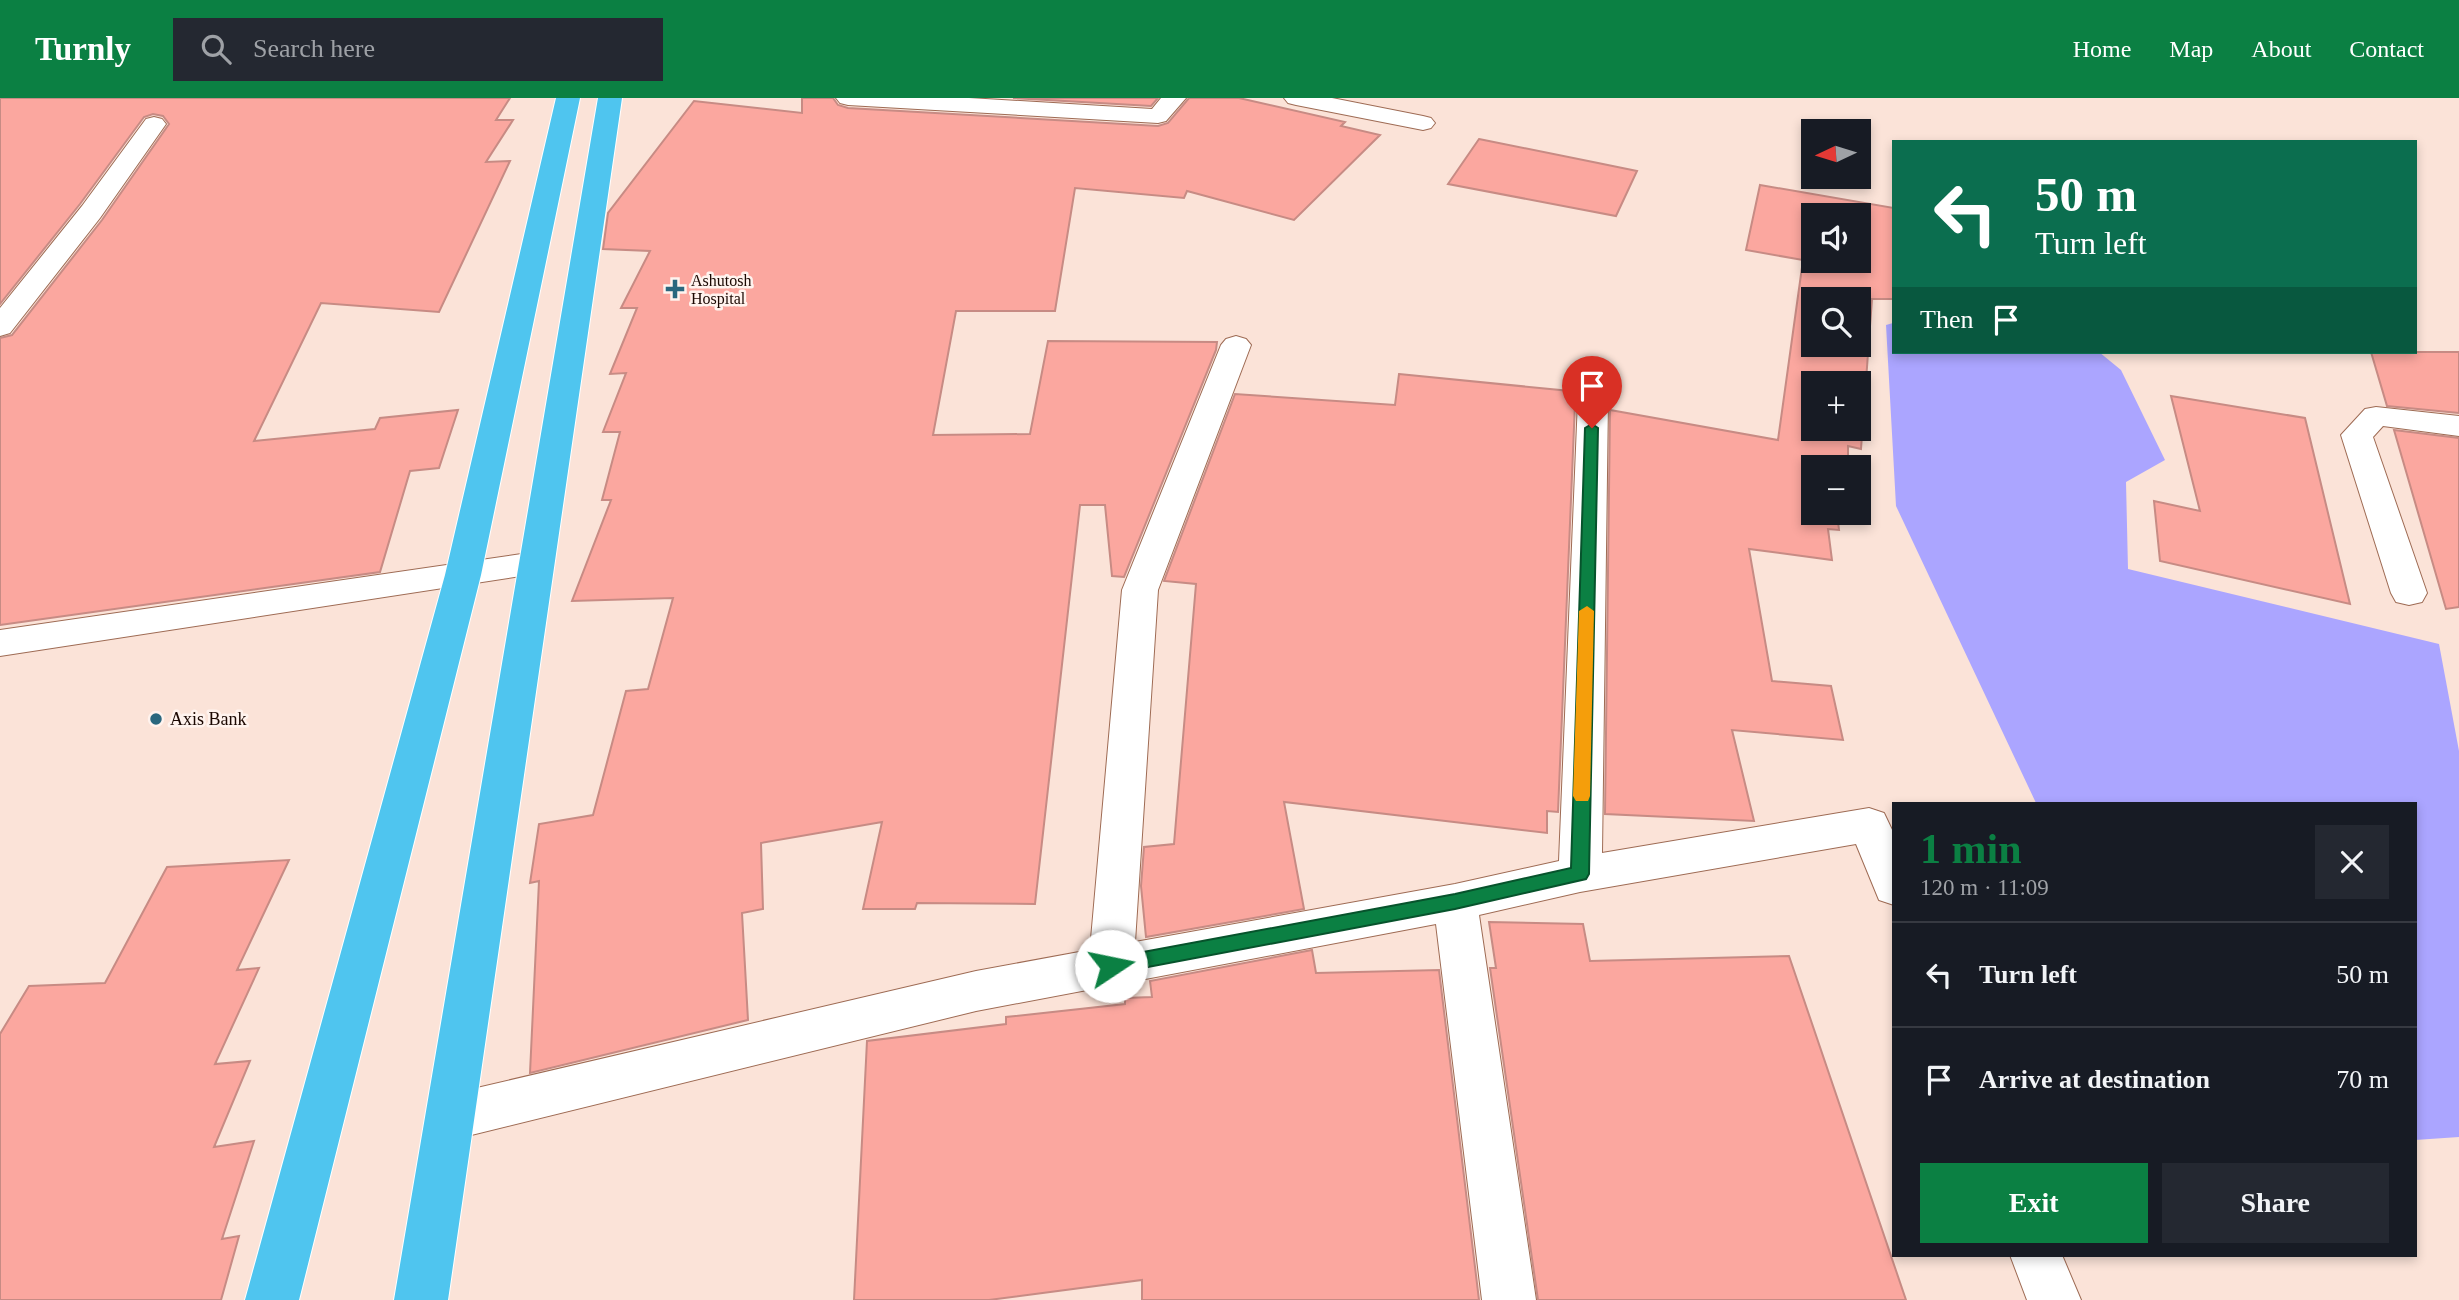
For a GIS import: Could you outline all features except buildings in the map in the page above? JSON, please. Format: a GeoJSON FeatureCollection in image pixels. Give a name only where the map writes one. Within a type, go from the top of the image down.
{"type":"FeatureCollection","features":[{"type":"Feature","properties":{"kind":"highway"},"geometry":{"type":"LineString","coordinates":[[272,1300],[463,575],[568,98]]}},
{"type":"Feature","properties":{"kind":"highway"},"geometry":{"type":"LineString","coordinates":[[421,1300],[610,98]]}},
{"type":"Feature","properties":{"kind":"street"},"geometry":{"type":"LineString","coordinates":[[848,98],[1158,116],[1174,98]]}},
{"type":"Feature","properties":{"kind":"street"},"geometry":{"type":"LineString","coordinates":[[1296,98],[1423,123]]}},
{"type":"Feature","properties":{"kind":"street"},"geometry":{"type":"LineString","coordinates":[[0,327],[91,212],[154,124]]}},
{"type":"Feature","properties":{"kind":"street"},"geometry":{"type":"LineString","coordinates":[[1111,966],[1140,590],[1236,345]]}},
{"type":"Feature","properties":{"kind":"street"},"geometry":{"type":"LineString","coordinates":[[1580,874],[1592,400]]}},
{"type":"Feature","properties":{"kind":"street"},"geometry":{"type":"LineString","coordinates":[[2409,593],[2357,435],[2376,416],[2459,426]]}},
{"type":"Feature","properties":{"kind":"street"},"geometry":{"type":"LineString","coordinates":[[0,643],[535,564]]}},
{"type":"Feature","properties":{"kind":"street"},"geometry":{"type":"LineString","coordinates":[[451,1117],[976,991],[1455,902],[1580,874],[1870,825],[1892,882]]}},
{"type":"Feature","properties":{"kind":"street"},"geometry":{"type":"LineString","coordinates":[[1455,902],[1509,1300]]}},
{"type":"Feature","properties":{"kind":"street"},"geometry":{"type":"LineString","coordinates":[[2037,1257],[2054,1300]]}},
{"type":"Feature","properties":{"kind":"shaded area"},"geometry":{"type":"Polygon","coordinates":[[[1892,323],[1892,354],[2101,354],[2121,370],[2165,460],[2126,482],[2128,569],[2439,644],[2459,751],[2459,1137],[2417,1140],[2417,802],[2036,802],[1896,506],[1886,325],[1892,323]]]}},
{"type":"Feature","properties":{"kind":"slow traffic"},"geometry":{"type":"LineString","coordinates":[[1582,796],[1587,611]]}},
{"type":"Feature","properties":{"kind":"place","name":"Ashutosh Hospital"},"geometry":{"type":"Point","coordinates":[675,289]}},
{"type":"Feature","properties":{"kind":"place","name":"Axis Bank"},"geometry":{"type":"Point","coordinates":[156,719]}},
{"type":"Feature","properties":{"kind":"route"},"geometry":{"type":"LineString","coordinates":[[1111,966],[1455,902],[1580,874],[1592,428]]}}]}
